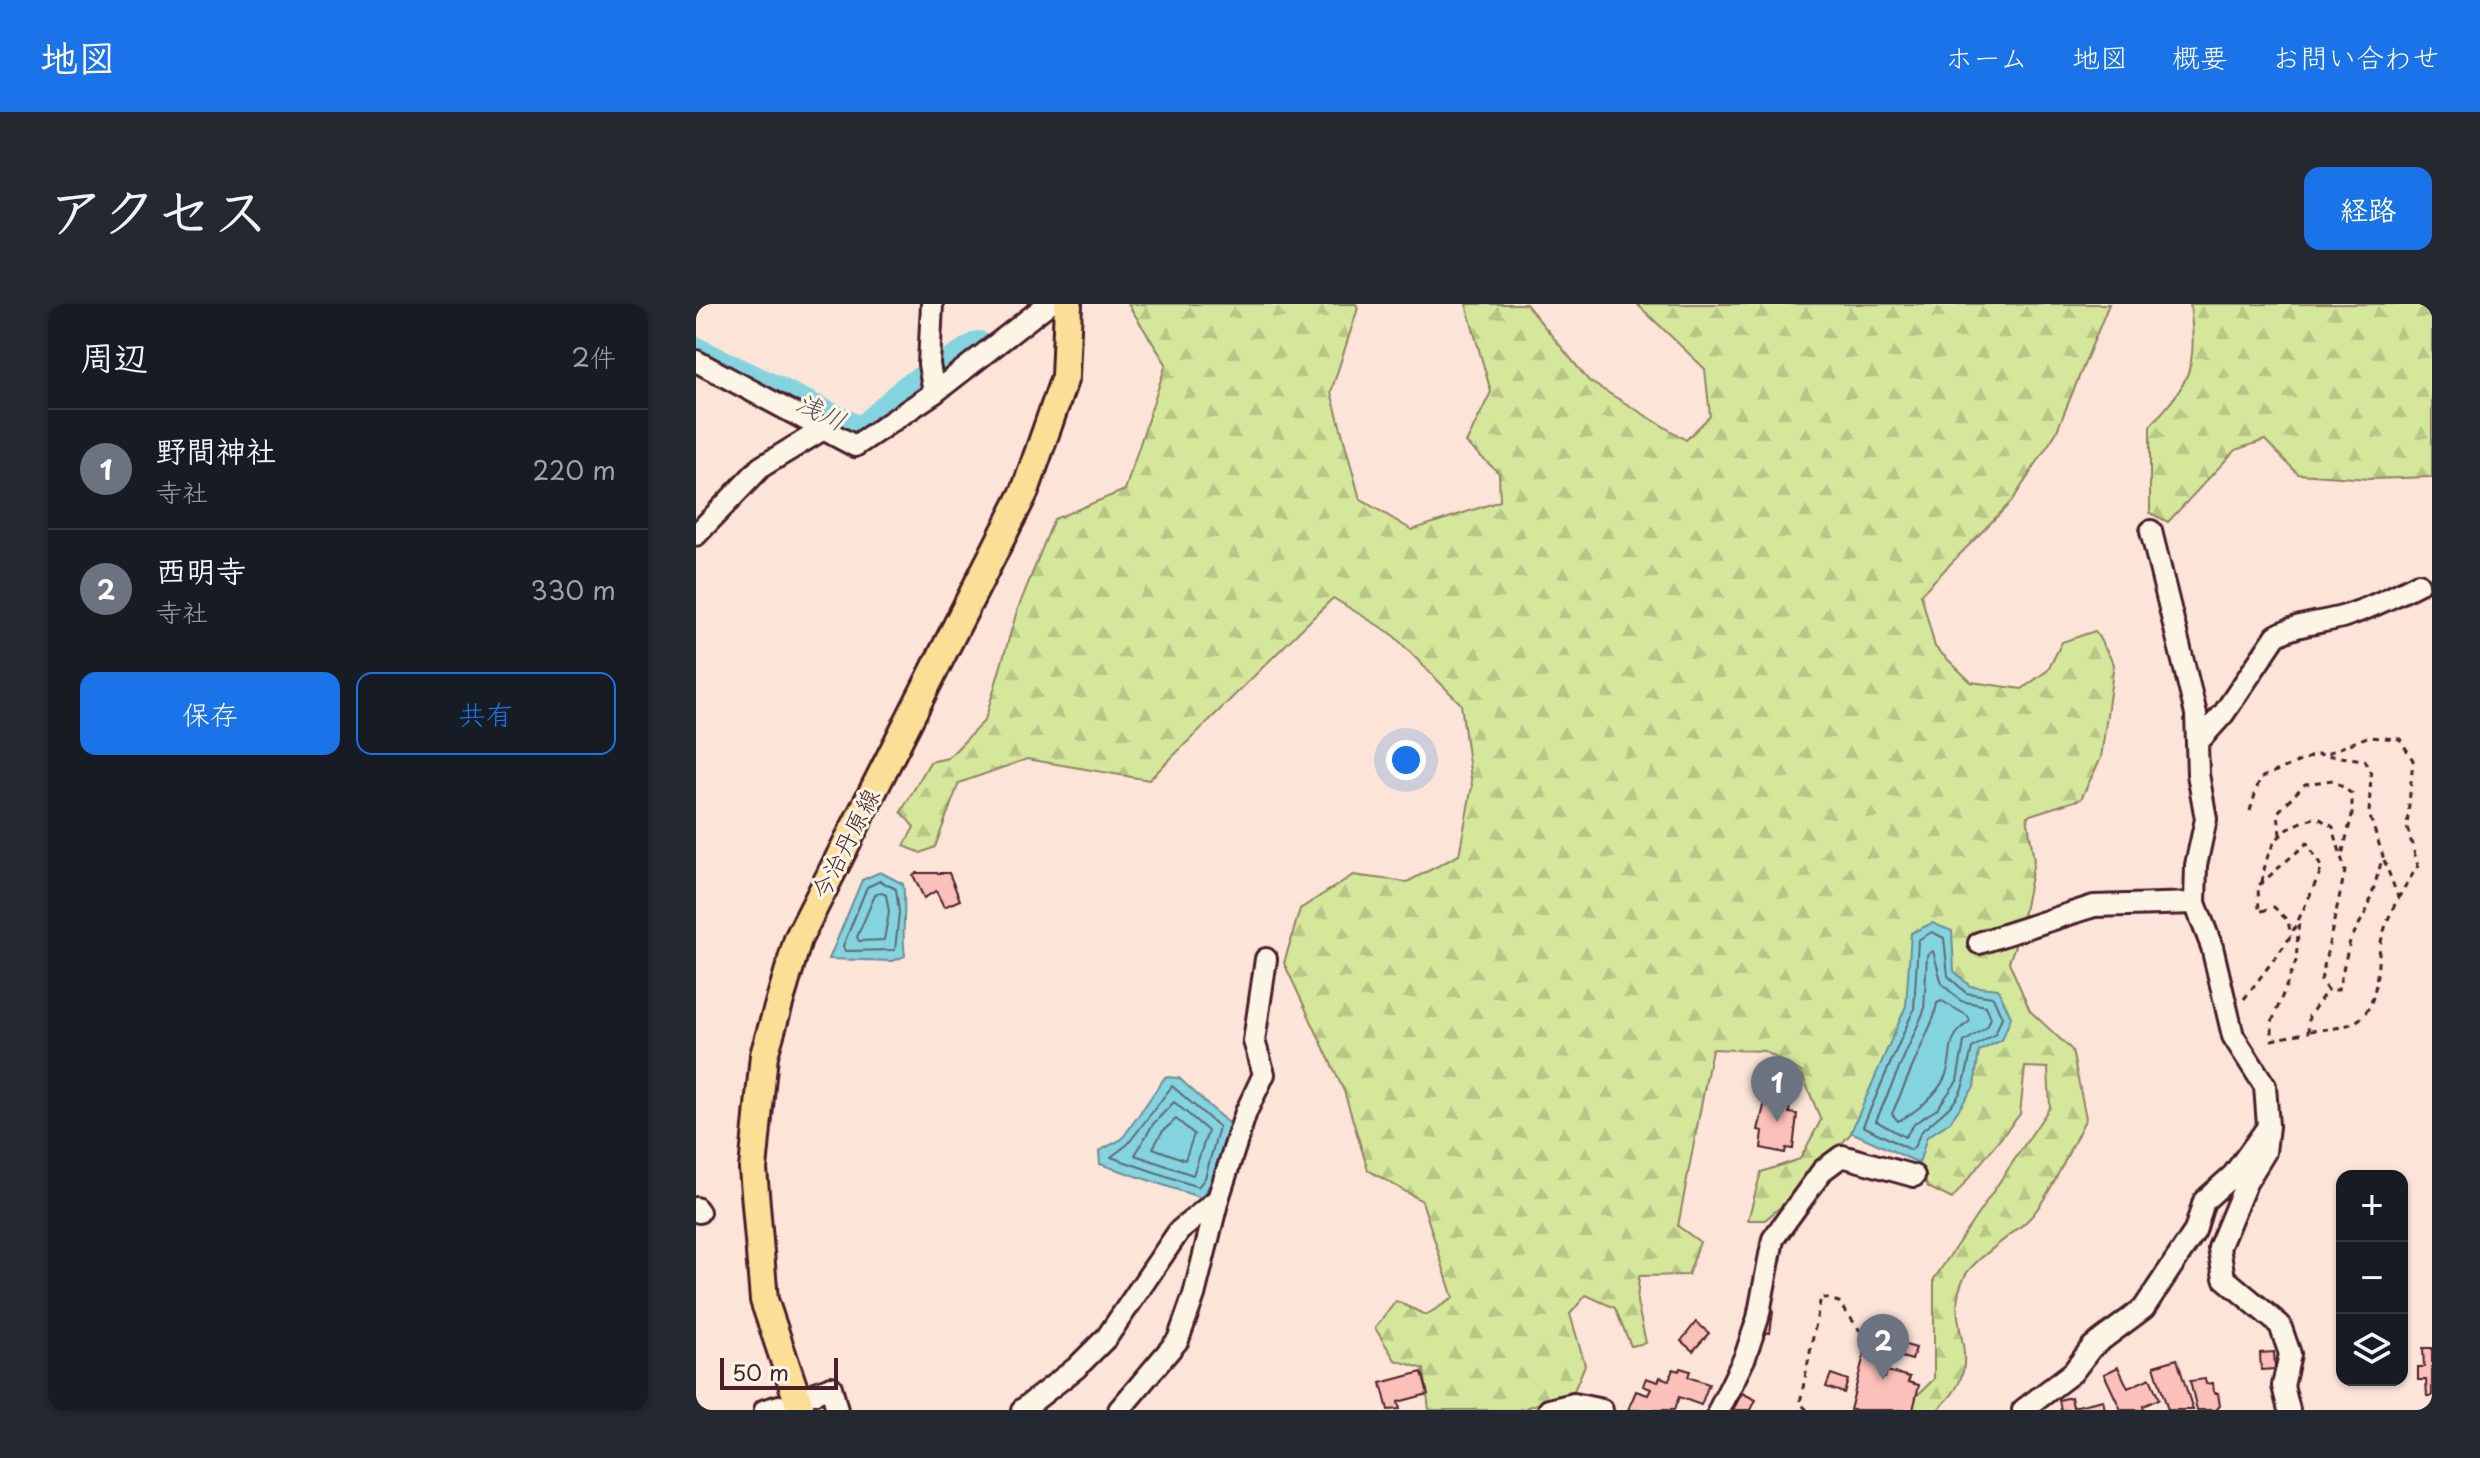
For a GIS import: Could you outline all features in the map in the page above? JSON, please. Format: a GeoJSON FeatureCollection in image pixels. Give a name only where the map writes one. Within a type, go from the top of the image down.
{"type":"FeatureCollection","features":[{"type":"Feature","properties":{"kind":"main road","name":"今治丹原線"},"geometry":{"type":"LineString","coordinates":[[789,1405],[764,1300],[753,1169],[764,1055],[798,939],[1030,478],[1065,377],[1068,304]]}},
{"type":"Feature","properties":{"kind":"street"},"geometry":{"type":"LineString","coordinates":[[932,304],[929,364],[934,393]]}},
{"type":"Feature","properties":{"kind":"street"},"geometry":{"type":"LineString","coordinates":[[696,361],[855,446],[934,393],[1048,304]]}},
{"type":"Feature","properties":{"kind":"street"},"geometry":{"type":"LineString","coordinates":[[696,535],[761,467],[822,430]]}},
{"type":"Feature","properties":{"kind":"street"},"geometry":{"type":"LineString","coordinates":[[2151,531],[2196,714],[2198,774],[2206,819],[2196,865],[2195,903],[2212,947],[2233,1036],[2265,1086],[2268,1126],[2265,1152],[2246,1183],[2219,1248],[2224,1278],[2280,1325],[2290,1354],[2283,1386],[2289,1410]]}},
{"type":"Feature","properties":{"kind":"street"},"geometry":{"type":"LineString","coordinates":[[2197,743],[2224,713],[2276,636],[2287,629],[2346,616],[2382,603],[2418,584]]}},
{"type":"Feature","properties":{"kind":"street"},"geometry":{"type":"LineString","coordinates":[[1979,943],[2094,906],[2195,903]]}},
{"type":"Feature","properties":{"kind":"street"},"geometry":{"type":"LineString","coordinates":[[1119,1410],[1178,1340],[1194,1295],[1218,1199],[1246,1112],[1264,1074],[1254,1041],[1266,959]]}},
{"type":"Feature","properties":{"kind":"street"},"geometry":{"type":"LineString","coordinates":[[2023,1410],[2073,1372],[2092,1347],[2144,1308],[2195,1231],[2204,1201],[2233,1175],[2268,1126]]}},
{"type":"Feature","properties":{"kind":"street"},"geometry":{"type":"LineString","coordinates":[[1719,1410],[1745,1357],[1758,1318],[1773,1239],[1823,1170],[1842,1156],[1914,1176]]}},
{"type":"Feature","properties":{"kind":"street"},"geometry":{"type":"LineString","coordinates":[[1022,1410],[1076,1368],[1107,1337],[1179,1231],[1218,1199]]}},
{"type":"Feature","properties":{"kind":"street"},"geometry":{"type":"LineString","coordinates":[[789,1405],[831,1387],[837,1410]]}},
{"type":"Feature","properties":{"kind":"street"},"geometry":{"type":"LineString","coordinates":[[1549,1410],[1574,1404],[1602,1410]]}},
{"type":"Feature","properties":{"kind":"path"},"geometry":{"type":"LineString","coordinates":[[2250,811],[2260,778],[2367,737],[2400,739],[2413,760],[2407,827],[2418,866],[2398,897],[2381,940],[2377,983],[2363,1015],[2347,1025],[2272,1040],[2272,1022],[2296,961],[2299,920]]}},
{"type":"Feature","properties":{"kind":"path"},"geometry":{"type":"LineString","coordinates":[[2323,755],[2365,760],[2371,774],[2369,814],[2398,897]]}},
{"type":"Feature","properties":{"kind":"path"},"geometry":{"type":"LineString","coordinates":[[2280,837],[2278,812],[2305,784],[2333,780],[2352,794],[2352,815],[2342,859]]}},
{"type":"Feature","properties":{"kind":"path"},"geometry":{"type":"LineString","coordinates":[[2262,883],[2265,859],[2288,826],[2317,817],[2333,827],[2345,871],[2321,980],[2327,990]]}},
{"type":"Feature","properties":{"kind":"path"},"geometry":{"type":"LineString","coordinates":[[2242,1002],[2291,936],[2322,868],[2307,843],[2258,886],[2259,912],[2274,907],[2288,921],[2291,936]]}},
{"type":"Feature","properties":{"kind":"path"},"geometry":{"type":"LineString","coordinates":[[2327,990],[2338,990],[2350,941],[2368,908],[2383,856]]}},
{"type":"Feature","properties":{"kind":"path"},"geometry":{"type":"LineString","coordinates":[[2308,1032],[2309,1016],[2327,990]]}},
{"type":"Feature","properties":{"kind":"path"},"geometry":{"type":"LineString","coordinates":[[1807,1410],[1800,1403],[1821,1297],[1839,1302],[1866,1339],[1888,1344]]}},
{"type":"Feature","properties":{"kind":"green space"},"geometry":{"type":"Polygon","coordinates":[[[1128,304],[1356,304],[1358,308],[1331,392],[1360,499],[1412,530],[1500,501],[1499,473],[1466,443],[1491,392],[1466,304],[1526,304],[1589,381],[1686,440],[1710,416],[1705,369],[1637,304],[2109,304],[2056,433],[2012,501],[1921,594],[1935,647],[1971,682],[2022,689],[2048,670],[2062,642],[2095,631],[2114,664],[2101,758],[2081,799],[2027,816],[2034,861],[2020,932],[2009,962],[2030,1011],[2072,1050],[2086,1118],[2052,1186],[2036,1210],[1976,1262],[1965,1276],[1958,1294],[1957,1311],[1963,1343],[1962,1375],[1954,1392],[1937,1410],[1902,1410],[1934,1379],[1934,1279],[2050,1107],[2048,1068],[2025,1067],[2020,1114],[1952,1199],[1928,1187],[1909,1143],[1880,1101],[1799,1191],[1765,1220],[1748,1220],[1761,1172],[1800,1159],[1821,1120],[1801,1072],[1764,1051],[1712,1049],[1678,1226],[1700,1242],[1688,1275],[1639,1276],[1637,1302],[1646,1343],[1631,1346],[1615,1308],[1586,1295],[1570,1314],[1585,1365],[1574,1391],[1521,1410],[1429,1410],[1424,1369],[1395,1360],[1375,1328],[1396,1301],[1426,1315],[1453,1298],[1422,1201],[1368,1170],[1344,1091],[1284,963],[1300,909],[1353,875],[1407,882],[1459,855],[1472,786],[1461,704],[1392,634],[1333,598],[1149,780],[1027,759],[959,783],[935,847],[921,853],[904,846],[914,827],[901,812],[930,762],[948,758],[985,720],[1017,611],[1054,519],[1125,490],[1166,364],[1128,304]]]}},
{"type":"Feature","properties":{"kind":"green space"},"geometry":{"type":"Polygon","coordinates":[[[2190,304],[2432,304],[2432,477],[2369,479],[2298,474],[2265,440],[2235,450],[2168,522],[2150,513],[2150,426],[2175,397],[2188,371],[2193,343],[2190,304]]]}},
{"type":"Feature","properties":{"kind":"water"},"geometry":{"type":"Polygon","coordinates":[[[880,872],[903,884],[905,956],[893,961],[829,959],[862,880],[880,872]]]}},
{"type":"Feature","properties":{"kind":"water"},"geometry":{"type":"Polygon","coordinates":[[[1932,923],[1952,931],[1954,971],[1970,986],[1998,989],[2011,1017],[2002,1040],[1979,1051],[1974,1087],[1950,1122],[1927,1137],[1919,1163],[1851,1132],[1906,1006],[1911,933],[1932,923]]]}},
{"type":"Feature","properties":{"kind":"water"},"geometry":{"type":"Polygon","coordinates":[[[1165,1077],[1179,1078],[1229,1124],[1212,1181],[1202,1198],[1100,1164],[1099,1151],[1122,1139],[1165,1077]]]}},
{"type":"Feature","properties":{"kind":"building"},"geometry":{"type":"Polygon","coordinates":[[[949,873],[960,900],[944,907],[936,891],[924,898],[913,875],[949,873]]]}},
{"type":"Feature","properties":{"kind":"building"},"geometry":{"type":"Polygon","coordinates":[[[1767,1094],[1791,1097],[1789,1113],[1797,1114],[1793,1149],[1786,1148],[1785,1153],[1761,1148],[1763,1131],[1758,1130],[1767,1094]]]}},
{"type":"Feature","properties":{"kind":"building"},"geometry":{"type":"Polygon","coordinates":[[[1748,1308],[1773,1312],[1770,1333],[1745,1329],[1748,1308]]]}},
{"type":"Feature","properties":{"kind":"building"},"geometry":{"type":"Polygon","coordinates":[[[1696,1322],[1709,1333],[1693,1351],[1681,1341],[1696,1322]]]}},
{"type":"Feature","properties":{"kind":"building"},"geometry":{"type":"Polygon","coordinates":[[[1902,1344],[1916,1348],[1912,1360],[1898,1356],[1902,1344]]]}},
{"type":"Feature","properties":{"kind":"building"},"geometry":{"type":"Polygon","coordinates":[[[2423,1348],[2432,1348],[2432,1396],[2427,1396],[2426,1380],[2418,1380],[2418,1367],[2424,1367],[2423,1348]]]}},
{"type":"Feature","properties":{"kind":"building"},"geometry":{"type":"Polygon","coordinates":[[[1865,1351],[1884,1360],[1880,1376],[1885,1378],[1887,1371],[1910,1377],[1908,1382],[1919,1385],[1913,1410],[1850,1410],[1865,1351]]]}},
{"type":"Feature","properties":{"kind":"building"},"geometry":{"type":"Polygon","coordinates":[[[2274,1352],[2275,1369],[2261,1370],[2260,1353],[2274,1352]]]}},
{"type":"Feature","properties":{"kind":"building"},"geometry":{"type":"Polygon","coordinates":[[[2177,1359],[2193,1410],[2168,1410],[2154,1366],[2177,1359]]]}},
{"type":"Feature","properties":{"kind":"building"},"geometry":{"type":"Polygon","coordinates":[[[2118,1367],[2128,1388],[2150,1378],[2159,1399],[2143,1406],[2144,1410],[2121,1410],[2104,1374],[2118,1367]]]}},
{"type":"Feature","properties":{"kind":"building"},"geometry":{"type":"Polygon","coordinates":[[[1680,1368],[1690,1371],[1688,1377],[1709,1384],[1701,1405],[1679,1397],[1674,1410],[1628,1410],[1636,1391],[1648,1395],[1651,1389],[1643,1386],[1646,1378],[1658,1382],[1660,1377],[1669,1380],[1673,1369],[1679,1371],[1680,1368]]]}},
{"type":"Feature","properties":{"kind":"building"},"geometry":{"type":"Polygon","coordinates":[[[1422,1372],[1428,1394],[1398,1402],[1400,1409],[1388,1410],[1381,1383],[1422,1372]]]}},
{"type":"Feature","properties":{"kind":"building"},"geometry":{"type":"Polygon","coordinates":[[[1831,1374],[1848,1380],[1844,1393],[1826,1387],[1831,1374]]]}},
{"type":"Feature","properties":{"kind":"building"},"geometry":{"type":"Polygon","coordinates":[[[2205,1379],[2206,1384],[2213,1383],[2214,1393],[2218,1393],[2220,1406],[2216,1410],[2197,1410],[2190,1381],[2205,1379]]]}},
{"type":"Feature","properties":{"kind":"building"},"geometry":{"type":"Polygon","coordinates":[[[1742,1393],[1756,1400],[1751,1410],[1733,1410],[1742,1393]]]}},
{"type":"Feature","properties":{"kind":"building"},"geometry":{"type":"Polygon","coordinates":[[[2071,1397],[2073,1407],[2103,1400],[2105,1410],[2061,1410],[2059,1400],[2071,1397]]]}},
{"type":"Feature","properties":{"kind":"waterway","name":"浅川"},"geometry":{"type":"LineString","coordinates":[[696,351],[857,429],[867,426],[907,389],[978,345]]}},
{"type":"Feature","properties":{"kind":"place","name":"野間神社"},"geometry":{"type":"Point","coordinates":[1777,1122]}},
{"type":"Feature","properties":{"kind":"place","name":"西明寺"},"geometry":{"type":"Point","coordinates":[1883,1380]}}]}
